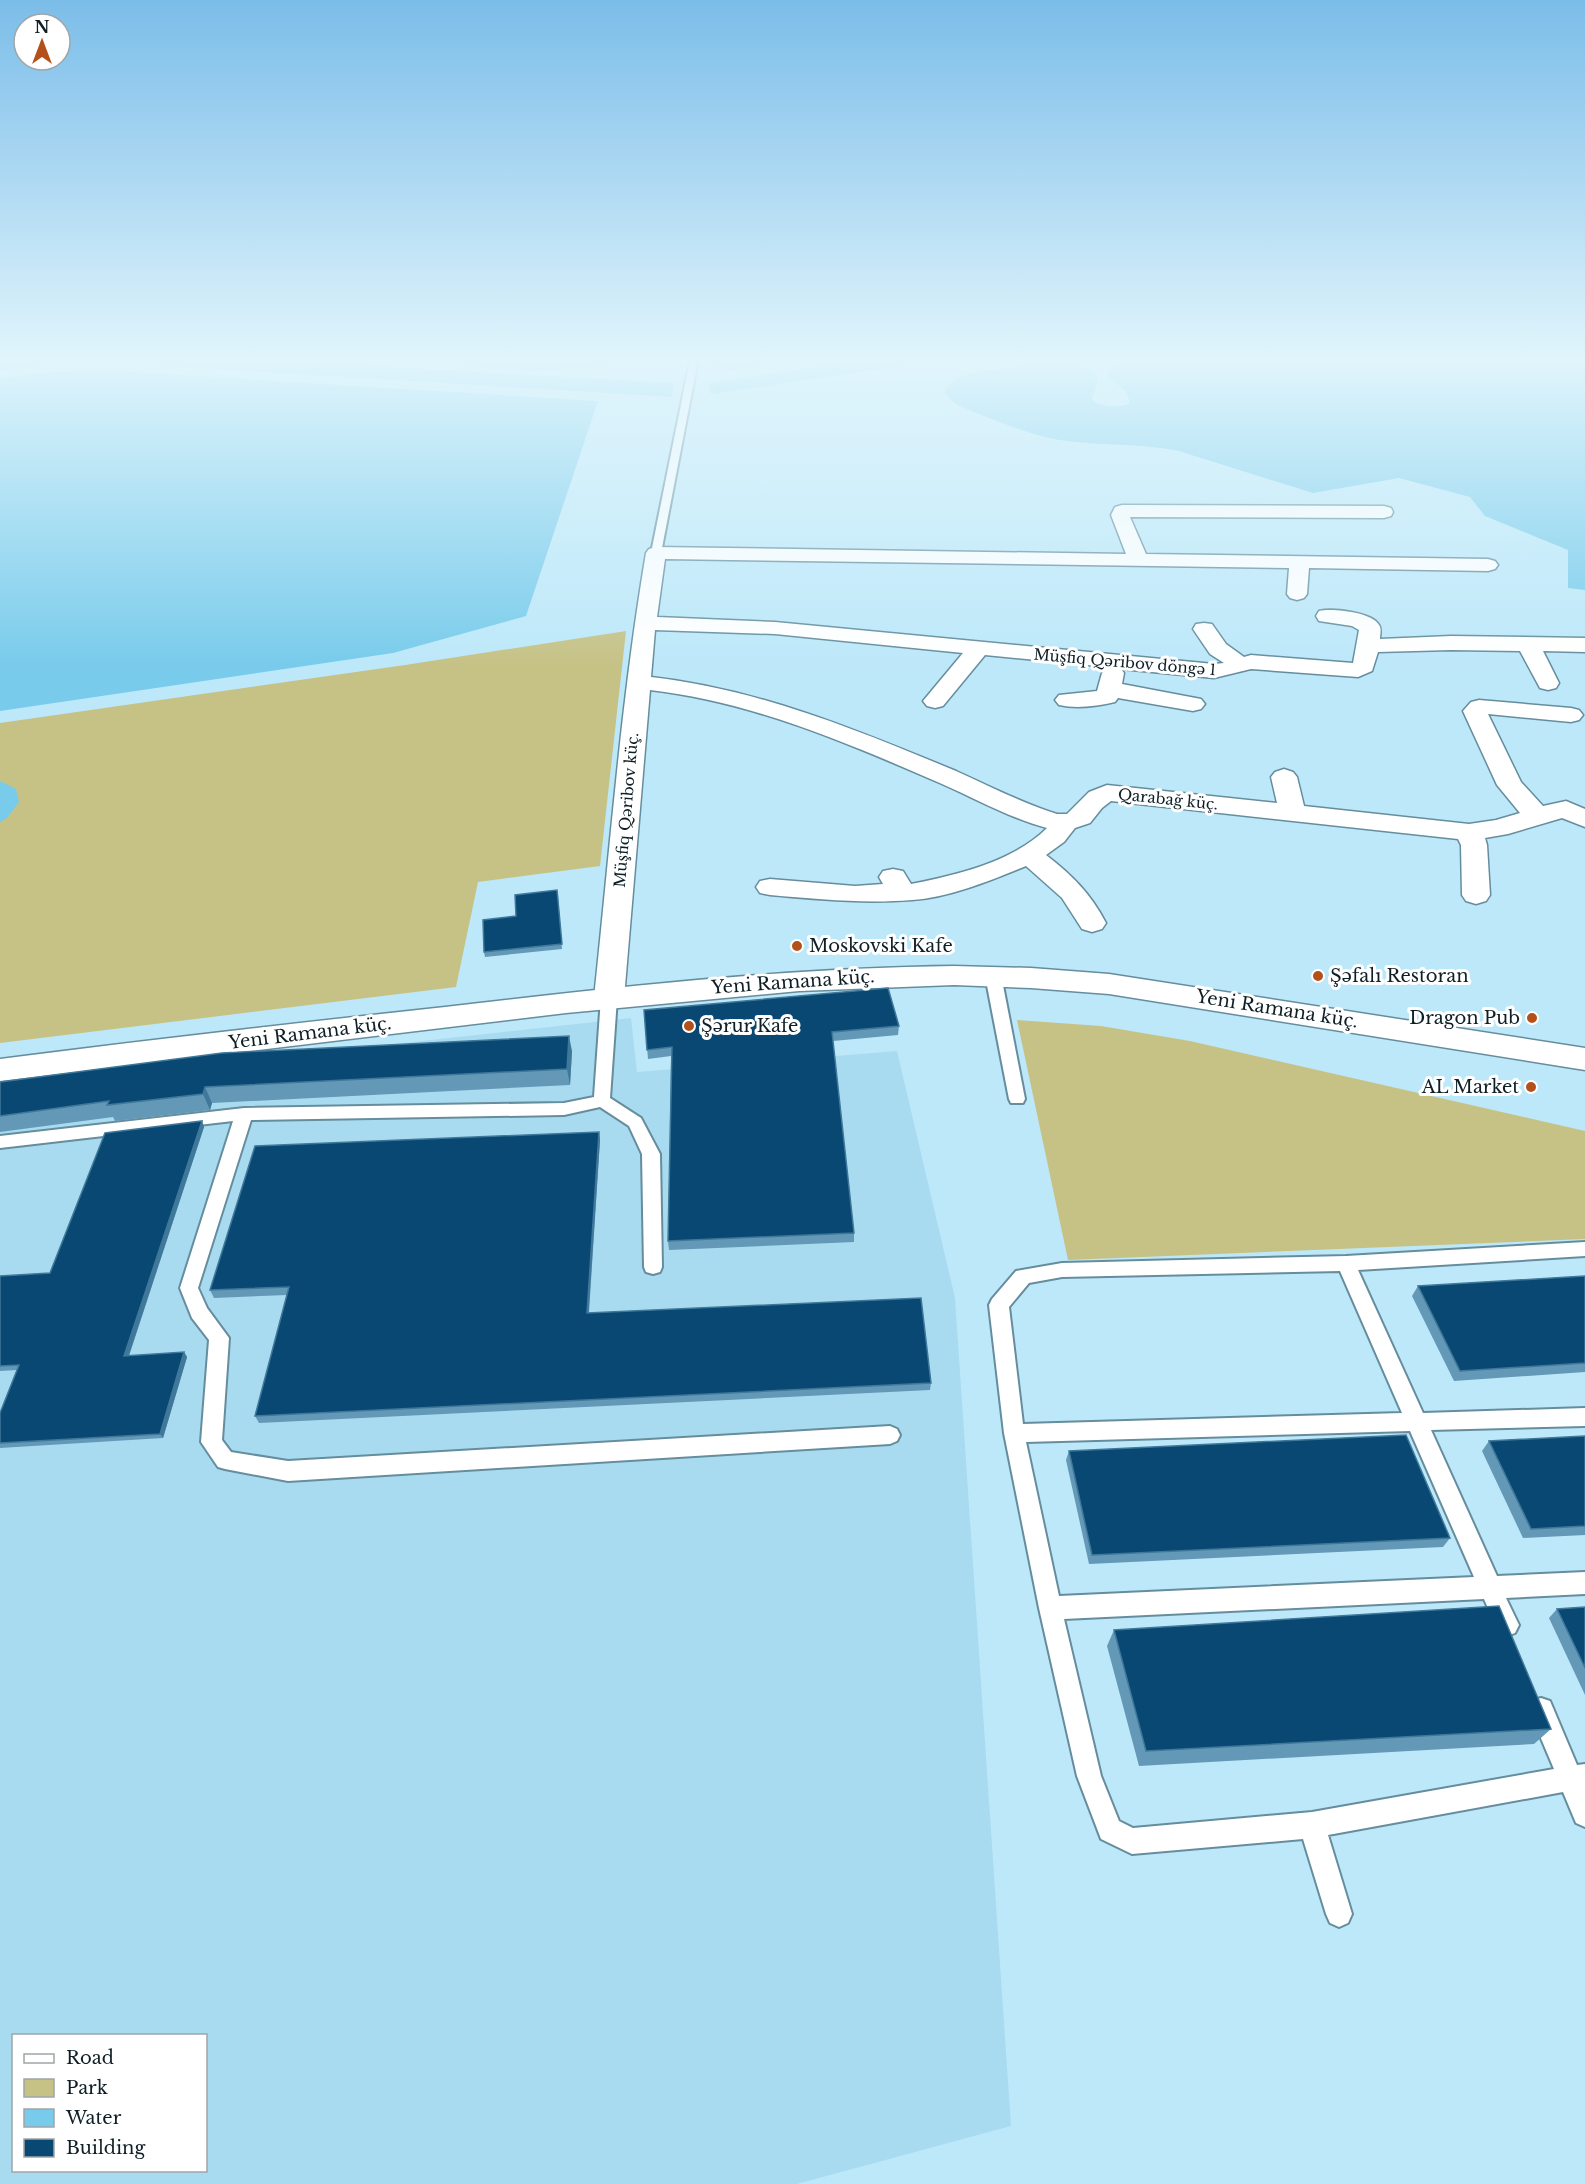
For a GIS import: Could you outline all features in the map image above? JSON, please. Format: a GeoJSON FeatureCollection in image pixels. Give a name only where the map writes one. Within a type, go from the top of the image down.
{"type":"FeatureCollection","features":[{"type":"Feature","properties":{"kind":"street"},"geometry":{"type":"LineString","coordinates":[[1138,560],[1120,515],[1122,511],[1384,512]]}},
{"type":"Feature","properties":{"kind":"street"},"geometry":{"type":"LineString","coordinates":[[657,554],[1488,565]]}},
{"type":"Feature","properties":{"kind":"street","name":"Müşfiq Qəribov küç."},"geometry":{"type":"LineString","coordinates":[[609,998],[645,623],[657,554]]}},
{"type":"Feature","properties":{"kind":"street"},"geometry":{"type":"LineString","coordinates":[[1297,594],[1300,562]]}},
{"type":"Feature","properties":{"kind":"street"},"geometry":{"type":"LineString","coordinates":[[1327,616],[1365,623],[1370,627],[1368,646],[1585,645]]}},
{"type":"Feature","properties":{"kind":"street","name":"Müşfiq Qəribov döngə 1"},"geometry":{"type":"LineString","coordinates":[[645,623],[775,628],[1214,671],[1229,671],[1240,664],[1251,662],[1358,670],[1364,666],[1368,646]]}},
{"type":"Feature","properties":{"kind":"street"},"geometry":{"type":"LineString","coordinates":[[1204,628],[1218,649],[1240,664]]}},
{"type":"Feature","properties":{"kind":"street"},"geometry":{"type":"LineString","coordinates":[[1528,644],[1548,683]]}},
{"type":"Feature","properties":{"kind":"street"},"geometry":{"type":"LineString","coordinates":[[935,701],[978,649]]}},
{"type":"Feature","properties":{"kind":"street"},"geometry":{"type":"LineString","coordinates":[[1067,699],[1107,697],[1116,662]]}},
{"type":"Feature","properties":{"kind":"street"},"geometry":{"type":"LineString","coordinates":[[639,682],[715,692],[819,724],[1042,818],[1066,823]]}},
{"type":"Feature","properties":{"kind":"street"},"geometry":{"type":"LineString","coordinates":[[1109,689],[1193,704]]}},
{"type":"Feature","properties":{"kind":"street"},"geometry":{"type":"LineString","coordinates":[[1537,816],[1510,785],[1475,711],[1479,707],[1488,707],[1571,715]]}},
{"type":"Feature","properties":{"kind":"street"},"geometry":{"type":"LineString","coordinates":[[885,780],[907,760]]}},
{"type":"Feature","properties":{"kind":"street"},"geometry":{"type":"LineString","coordinates":[[1284,777],[1292,812]]}},
{"type":"Feature","properties":{"kind":"street","name":"Qarabağ küç."},"geometry":{"type":"LineString","coordinates":[[770,887],[855,894],[898,884],[911,892],[926,890],[998,868],[1049,843],[1066,823],[1082,818],[1096,797],[1107,793],[1469,832],[1499,828],[1537,816],[1579,812]]}},
{"type":"Feature","properties":{"kind":"street"},"geometry":{"type":"LineString","coordinates":[[1469,832],[1474,845],[1476,895]]}},
{"type":"Feature","properties":{"kind":"street"},"geometry":{"type":"LineString","coordinates":[[1028,854],[1074,891],[1083,902],[1092,923]]}},
{"type":"Feature","properties":{"kind":"street","name":"Yeni Ramana küç."},"geometry":{"type":"LineString","coordinates":[[0,1070],[609,998],[782,982],[878,976],[993,975],[1040,976],[1109,984],[1585,1059]]}},
{"type":"Feature","properties":{"kind":"lane"},"geometry":{"type":"LineString","coordinates":[[657,554],[675,462]]}},
{"type":"Feature","properties":{"kind":"lane"},"geometry":{"type":"LineString","coordinates":[[993,975],[1017,1099]]}},
{"type":"Feature","properties":{"kind":"lane"},"geometry":{"type":"LineString","coordinates":[[602,1101],[609,998]]}},
{"type":"Feature","properties":{"kind":"lane"},"geometry":{"type":"LineString","coordinates":[[0,1142],[244,1114],[564,1109],[602,1101],[635,1122],[651,1154],[652,1267]]}},
{"type":"Feature","properties":{"kind":"lane"},"geometry":{"type":"LineString","coordinates":[[244,1114],[189,1288],[199,1312],[219,1338],[211,1442],[225,1460],[288,1471],[890,1435]]}},
{"type":"Feature","properties":{"kind":"lane"},"geometry":{"type":"LineString","coordinates":[[1576,1777],[1312,1825],[1132,1841],[1110,1830],[1089,1776],[1050,1608],[1014,1433],[999,1305],[1023,1276],[1062,1270],[1346,1263],[1585,1249]]}},
{"type":"Feature","properties":{"kind":"lane"},"geometry":{"type":"LineString","coordinates":[[1346,1263],[1492,1587],[1513,1640]]}},
{"type":"Feature","properties":{"kind":"lane"},"geometry":{"type":"LineString","coordinates":[[1014,1433],[1585,1417]]}},
{"type":"Feature","properties":{"kind":"lane"},"geometry":{"type":"LineString","coordinates":[[1050,1608],[1585,1583]]}},
{"type":"Feature","properties":{"kind":"lane"},"geometry":{"type":"LineString","coordinates":[[1534,1693],[1576,1777],[1585,1814]]}},
{"type":"Feature","properties":{"kind":"lane"},"geometry":{"type":"LineString","coordinates":[[1312,1825],[1339,1914]]}},
{"type":"Feature","properties":{"kind":"shaded area"},"geometry":{"type":"Polygon","coordinates":[[[631,1018],[637,1072],[897,1051],[955,1298],[1011,2126],[797,2184],[0,2184],[0,1094],[221,1063],[631,1018]]]}},
{"type":"Feature","properties":{"kind":"green space"},"geometry":{"type":"Polygon","coordinates":[[[626,631],[600,866],[478,882],[456,987],[0,1043],[0,723],[626,631]]]}},
{"type":"Feature","properties":{"kind":"green space"},"geometry":{"type":"Polygon","coordinates":[[[1017,1020],[1101,1026],[1190,1041],[1585,1131],[1585,1239],[1068,1260],[1017,1020]]]}},
{"type":"Feature","properties":{"kind":"water"},"geometry":{"type":"Polygon","coordinates":[[[0,462],[578,462],[526,616],[393,653],[0,711],[0,462]]]}},
{"type":"Feature","properties":{"kind":"water"},"geometry":{"type":"Polygon","coordinates":[[[1214,462],[1585,462],[1585,590],[1568,588],[1568,550],[1485,516],[1470,497],[1399,478],[1313,493],[1214,462]]]}},
{"type":"Feature","properties":{"kind":"water"},"geometry":{"type":"Polygon","coordinates":[[[0,781],[16,789],[19,802],[7,818],[0,822],[0,781]]]}},
{"type":"Feature","properties":{"kind":"building"},"geometry":{"type":"Polygon","coordinates":[[[557,890],[562,944],[484,952],[483,920],[516,916],[515,895],[557,890]]]}},
{"type":"Feature","properties":{"kind":"building"},"geometry":{"type":"Polygon","coordinates":[[[888,988],[899,1026],[832,1032],[854,1233],[668,1241],[672,1047],[647,1050],[644,1010],[888,988]]]}},
{"type":"Feature","properties":{"kind":"building"},"geometry":{"type":"Polygon","coordinates":[[[569,1036],[567,1069],[205,1087],[203,1094],[107,1105],[109,1101],[0,1116],[0,1082],[222,1053],[569,1036]]]}},
{"type":"Feature","properties":{"kind":"building"},"geometry":{"type":"Polygon","coordinates":[[[202,1121],[124,1356],[184,1352],[160,1434],[0,1443],[0,1413],[19,1365],[0,1366],[0,1276],[50,1273],[105,1133],[202,1121]]]}},
{"type":"Feature","properties":{"kind":"building"},"geometry":{"type":"Polygon","coordinates":[[[599,1132],[587,1313],[921,1298],[931,1383],[255,1416],[289,1287],[210,1290],[255,1146],[599,1132]]]}},
{"type":"Feature","properties":{"kind":"building"},"geometry":{"type":"Polygon","coordinates":[[[1585,1276],[1585,1363],[1460,1371],[1418,1286],[1585,1276]]]}},
{"type":"Feature","properties":{"kind":"building"},"geometry":{"type":"Polygon","coordinates":[[[1406,1435],[1450,1538],[1092,1555],[1069,1451],[1406,1435]]]}},
{"type":"Feature","properties":{"kind":"building"},"geometry":{"type":"Polygon","coordinates":[[[1585,1436],[1585,1526],[1531,1529],[1489,1441],[1585,1436]]]}},
{"type":"Feature","properties":{"kind":"building"},"geometry":{"type":"Polygon","coordinates":[[[1499,1606],[1551,1729],[1146,1751],[1114,1630],[1499,1606]]]}},
{"type":"Feature","properties":{"kind":"building"},"geometry":{"type":"Polygon","coordinates":[[[1585,1607],[1585,1668],[1557,1609],[1585,1607]]]}},
{"type":"Feature","properties":{"kind":"place","name":"Moskovski Kafe"},"geometry":{"type":"Point","coordinates":[797,946]}},
{"type":"Feature","properties":{"kind":"place","name":"Şəfalı Restoran"},"geometry":{"type":"Point","coordinates":[1318,976]}},
{"type":"Feature","properties":{"kind":"place","name":"Dragon Pub"},"geometry":{"type":"Point","coordinates":[1532,1018]}},
{"type":"Feature","properties":{"kind":"place","name":"Şərur Kafe"},"geometry":{"type":"Point","coordinates":[689,1026]}},
{"type":"Feature","properties":{"kind":"place","name":"AL Market"},"geometry":{"type":"Point","coordinates":[1531,1087]}}]}
